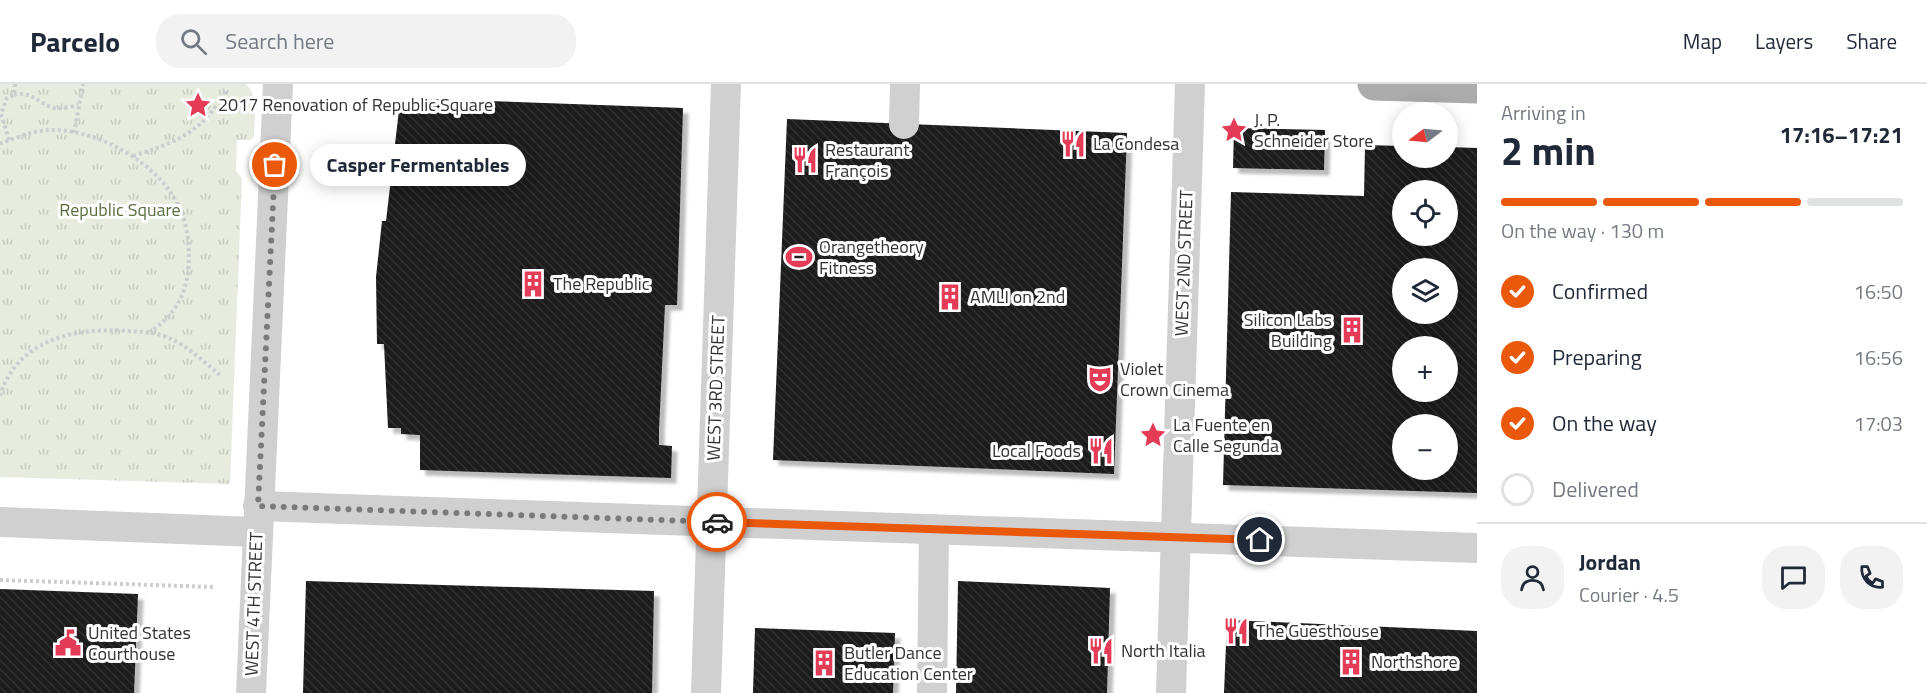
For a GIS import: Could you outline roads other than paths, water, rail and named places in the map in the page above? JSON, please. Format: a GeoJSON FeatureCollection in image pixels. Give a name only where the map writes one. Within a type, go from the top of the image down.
{"type":"FeatureCollection","features":[{"type":"Feature","properties":{"kind":"main road"},"geometry":{"type":"LineString","coordinates":[[1374,84],[1477,87]]}},
{"type":"Feature","properties":{"kind":"street","name":"WEST 4TH STREET"},"geometry":{"type":"LineString","coordinates":[[251,693],[278,84]]}},
{"type":"Feature","properties":{"kind":"street","name":"WEST 3RD STREET"},"geometry":{"type":"LineString","coordinates":[[706,693],[726,84]]}},
{"type":"Feature","properties":{"kind":"street"},"geometry":{"type":"LineString","coordinates":[[904,124],[905,84]]}},
{"type":"Feature","properties":{"kind":"street","name":"WEST 2ND STREET"},"geometry":{"type":"LineString","coordinates":[[1171,693],[1190,84]]}},
{"type":"Feature","properties":{"kind":"street"},"geometry":{"type":"LineString","coordinates":[[0,522],[258,519],[712,522],[1477,548]]}},
{"type":"Feature","properties":{"kind":"street"},"geometry":{"type":"LineString","coordinates":[[932,693],[934,529]]}},
{"type":"Feature","properties":{"kind":"place","name":"2017 Renovation of Republic Square"},"geometry":{"type":"Point","coordinates":[198,105]}},
{"type":"Feature","properties":{"kind":"place","name":"J. P. Schneider Store"},"geometry":{"type":"Point","coordinates":[1234,130]}},
{"type":"Feature","properties":{"kind":"place","name":"La Condesa"},"geometry":{"type":"Point","coordinates":[1073,144]}},
{"type":"Feature","properties":{"kind":"place","name":"Restaurant François"},"geometry":{"type":"Point","coordinates":[805,160]}},
{"type":"Feature","properties":{"kind":"place","name":"Casper Fermentables"},"geometry":{"type":"Point","coordinates":[275,165]}},
{"type":"Feature","properties":{"kind":"place","name":"Orangetheory Fitness"},"geometry":{"type":"Point","coordinates":[799,257]}},
{"type":"Feature","properties":{"kind":"place","name":"The Republic"},"geometry":{"type":"Point","coordinates":[533,284]}},
{"type":"Feature","properties":{"kind":"place","name":"AMLI on 2nd"},"geometry":{"type":"Point","coordinates":[950,297]}},
{"type":"Feature","properties":{"kind":"place","name":"Silicon Labs Building"},"geometry":{"type":"Point","coordinates":[1352,330]}},
{"type":"Feature","properties":{"kind":"place","name":"Violet Crown Cinema"},"geometry":{"type":"Point","coordinates":[1100,379]}},
{"type":"Feature","properties":{"kind":"place","name":"La Fuente en Calle Segunda"},"geometry":{"type":"Point","coordinates":[1153,435]}},
{"type":"Feature","properties":{"kind":"place","name":"Local Foods"},"geometry":{"type":"Point","coordinates":[1101,451]}},
{"type":"Feature","properties":{"kind":"place","name":"The Guesthouse"},"geometry":{"type":"Point","coordinates":[1236,631]}},
{"type":"Feature","properties":{"kind":"place","name":"United States Courthouse"},"geometry":{"type":"Point","coordinates":[68,643]}},
{"type":"Feature","properties":{"kind":"place","name":"North Italia"},"geometry":{"type":"Point","coordinates":[1101,651]}},
{"type":"Feature","properties":{"kind":"place","name":"Northshore"},"geometry":{"type":"Point","coordinates":[1351,662]}},
{"type":"Feature","properties":{"kind":"place","name":"Butler Dance Education Center"},"geometry":{"type":"Point","coordinates":[824,663]}},
{"type":"Feature","properties":{"kind":"park label","name":"Republic Square"},"geometry":{"type":"Point","coordinates":[120,210]}}]}
